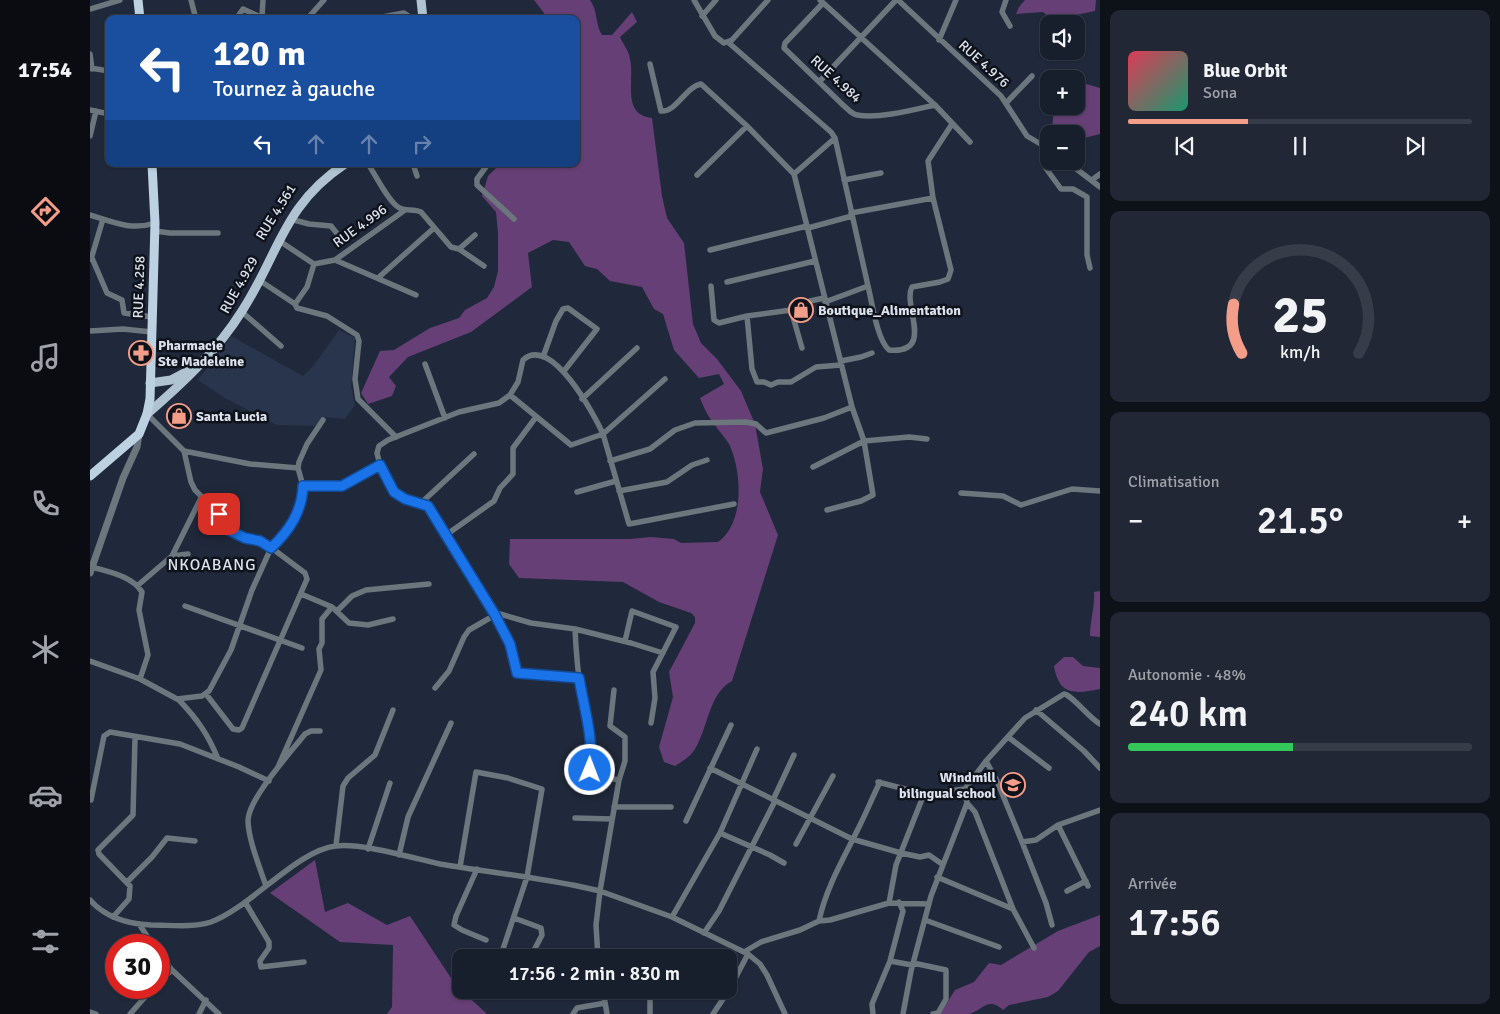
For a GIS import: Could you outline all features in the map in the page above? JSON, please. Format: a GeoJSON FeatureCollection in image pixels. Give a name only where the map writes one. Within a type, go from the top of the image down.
{"type":"FeatureCollection","features":[{"type":"Feature","properties":{"kind":"highway"},"geometry":{"type":"LineString","coordinates":[[138,0],[140,15]]}},
{"type":"Feature","properties":{"kind":"highway","name":"RUE 4.258"},"geometry":{"type":"LineString","coordinates":[[91,473],[139,434],[148,414],[155,227],[152,167]]}},
{"type":"Feature","properties":{"kind":"main road"},"geometry":{"type":"LineString","coordinates":[[421,0],[423,15]]}},
{"type":"Feature","properties":{"kind":"main road"},"geometry":{"type":"LineString","coordinates":[[427,0],[428,15]]}},
{"type":"Feature","properties":{"kind":"main road","name":"RUE 4.561"},"geometry":{"type":"LineString","coordinates":[[150,382],[179,378],[186,374],[218,338],[248,294],[279,228],[294,204],[311,184],[331,167]]}},
{"type":"Feature","properties":{"kind":"main road","name":"RUE 4.929"},"geometry":{"type":"LineString","coordinates":[[148,414],[193,374],[226,335],[242,312],[278,240],[300,203],[315,187],[341,167]]}},
{"type":"Feature","properties":{"kind":"street"},"geometry":{"type":"LineString","coordinates":[[90,9],[120,0]]}},
{"type":"Feature","properties":{"kind":"street"},"geometry":{"type":"LineString","coordinates":[[191,0],[195,15]]}},
{"type":"Feature","properties":{"kind":"street"},"geometry":{"type":"LineString","coordinates":[[264,0],[264,15]]}},
{"type":"Feature","properties":{"kind":"street"},"geometry":{"type":"LineString","coordinates":[[311,15],[324,0]]}},
{"type":"Feature","properties":{"kind":"street"},"geometry":{"type":"LineString","coordinates":[[694,0],[702,16],[720,41],[729,43],[831,132],[835,138],[874,312],[883,344],[889,350],[906,347],[914,338],[916,331],[910,290],[914,285],[940,282],[948,279],[951,270],[933,198],[928,161],[952,124]]}},
{"type":"Feature","properties":{"kind":"street"},"geometry":{"type":"LineString","coordinates":[[702,16],[716,0]]}},
{"type":"Feature","properties":{"kind":"street"},"geometry":{"type":"LineString","coordinates":[[729,43],[768,0]]}},
{"type":"Feature","properties":{"kind":"street"},"geometry":{"type":"LineString","coordinates":[[819,82],[897,0]]}},
{"type":"Feature","properties":{"kind":"street","name":"RUE 4.976"},"geometry":{"type":"LineString","coordinates":[[897,0],[1007,102],[1027,136],[1040,144]]}},
{"type":"Feature","properties":{"kind":"street"},"geometry":{"type":"LineString","coordinates":[[939,40],[956,0]]}},
{"type":"Feature","properties":{"kind":"street"},"geometry":{"type":"LineString","coordinates":[[1006,0],[1002,12],[1010,26]]}},
{"type":"Feature","properties":{"kind":"street","name":"RUE 4.984"},"geometry":{"type":"LineString","coordinates":[[822,1],[935,105],[900,113],[857,115],[844,106],[784,46],[822,1]]}},
{"type":"Feature","properties":{"kind":"street"},"geometry":{"type":"LineString","coordinates":[[239,15],[243,9],[257,15]]}},
{"type":"Feature","properties":{"kind":"street"},"geometry":{"type":"LineString","coordinates":[[393,15],[404,13],[407,15]]}},
{"type":"Feature","properties":{"kind":"street"},"geometry":{"type":"LineString","coordinates":[[90,54],[91,69],[105,71]]}},
{"type":"Feature","properties":{"kind":"street"},"geometry":{"type":"LineString","coordinates":[[650,64],[662,112],[668,110],[693,86],[701,84],[747,126],[794,174],[852,407],[864,441],[872,495],[861,501],[827,510]]}},
{"type":"Feature","properties":{"kind":"street"},"geometry":{"type":"LineString","coordinates":[[1007,102],[1032,76]]}},
{"type":"Feature","properties":{"kind":"street"},"geometry":{"type":"LineString","coordinates":[[935,105],[970,142]]}},
{"type":"Feature","properties":{"kind":"street"},"geometry":{"type":"LineString","coordinates":[[90,136],[93,110]]}},
{"type":"Feature","properties":{"kind":"street"},"geometry":{"type":"LineString","coordinates":[[698,176],[747,126]]}},
{"type":"Feature","properties":{"kind":"street"},"geometry":{"type":"LineString","coordinates":[[794,174],[835,138]]}},
{"type":"Feature","properties":{"kind":"street"},"geometry":{"type":"LineString","coordinates":[[370,167],[394,204],[405,210],[418,210],[451,247],[459,249],[484,266]]}},
{"type":"Feature","properties":{"kind":"street"},"geometry":{"type":"LineString","coordinates":[[413,167],[417,176]]}},
{"type":"Feature","properties":{"kind":"street"},"geometry":{"type":"LineString","coordinates":[[485,167],[476,178],[477,185],[514,218]]}},
{"type":"Feature","properties":{"kind":"street"},"geometry":{"type":"LineString","coordinates":[[1047,170],[1061,188],[1073,189],[1087,197],[1087,255],[1090,268]]}},
{"type":"Feature","properties":{"kind":"street"},"geometry":{"type":"LineString","coordinates":[[1078,170],[1100,187]]}},
{"type":"Feature","properties":{"kind":"street"},"geometry":{"type":"LineString","coordinates":[[844,180],[881,173]]}},
{"type":"Feature","properties":{"kind":"street"},"geometry":{"type":"LineString","coordinates":[[1092,180],[1100,174]]}},
{"type":"Feature","properties":{"kind":"street"},"geometry":{"type":"LineString","coordinates":[[710,250],[734,242],[808,227],[851,214],[933,198]]}},
{"type":"Feature","properties":{"kind":"street","name":"RUE 4.996"},"geometry":{"type":"LineString","coordinates":[[314,264],[334,260],[405,210]]}},
{"type":"Feature","properties":{"kind":"street"},"geometry":{"type":"LineString","coordinates":[[90,215],[129,227],[155,227],[170,233],[218,233]]}},
{"type":"Feature","properties":{"kind":"street"},"geometry":{"type":"LineString","coordinates":[[103,218],[91,258],[107,293],[122,300],[124,313],[152,317]]}},
{"type":"Feature","properties":{"kind":"street"},"geometry":{"type":"LineString","coordinates":[[290,219],[309,224],[331,226],[338,236]]}},
{"type":"Feature","properties":{"kind":"street"},"geometry":{"type":"LineString","coordinates":[[378,278],[434,228]]}},
{"type":"Feature","properties":{"kind":"street"},"geometry":{"type":"LineString","coordinates":[[459,249],[474,235]]}},
{"type":"Feature","properties":{"kind":"street"},"geometry":{"type":"LineString","coordinates":[[278,240],[314,264],[307,286],[295,304]]}},
{"type":"Feature","properties":{"kind":"street"},"geometry":{"type":"LineString","coordinates":[[334,260],[416,295]]}},
{"type":"Feature","properties":{"kind":"street"},"geometry":{"type":"LineString","coordinates":[[727,282],[815,261]]}},
{"type":"Feature","properties":{"kind":"street"},"geometry":{"type":"LineString","coordinates":[[259,280],[295,304],[297,308],[327,316],[357,335],[359,340],[355,389],[358,399],[396,437]]}},
{"type":"Feature","properties":{"kind":"street"},"geometry":{"type":"LineString","coordinates":[[711,286],[714,320],[719,323],[748,316],[791,310],[810,301],[825,300],[868,286]]}},
{"type":"Feature","properties":{"kind":"street"},"geometry":{"type":"LineString","coordinates":[[543,357],[556,322],[563,309],[568,308],[597,330],[564,371]]}},
{"type":"Feature","properties":{"kind":"street"},"geometry":{"type":"LineString","coordinates":[[791,310],[802,348]]}},
{"type":"Feature","properties":{"kind":"street"},"geometry":{"type":"LineString","coordinates":[[242,312],[281,346]]}},
{"type":"Feature","properties":{"kind":"street"},"geometry":{"type":"LineString","coordinates":[[748,316],[752,369],[757,382],[764,382],[771,386],[778,382],[791,382],[816,367],[841,363],[872,353]]}},
{"type":"Feature","properties":{"kind":"street"},"geometry":{"type":"LineString","coordinates":[[90,331],[123,329],[152,332]]}},
{"type":"Feature","properties":{"kind":"street"},"geometry":{"type":"LineString","coordinates":[[582,399],[637,348]]}},
{"type":"Feature","properties":{"kind":"street"},"geometry":{"type":"LineString","coordinates":[[579,678],[517,673],[510,644],[494,614],[428,506],[405,499],[394,492],[380,465],[377,449],[379,446],[396,437],[460,412],[499,404],[510,395],[518,382],[523,360],[531,355],[543,357],[564,371],[603,434],[630,524],[734,504]]}},
{"type":"Feature","properties":{"kind":"street"},"geometry":{"type":"LineString","coordinates":[[424,364],[445,418]]}},
{"type":"Feature","properties":{"kind":"street"},"geometry":{"type":"LineString","coordinates":[[510,395],[569,445],[603,434],[666,379]]}},
{"type":"Feature","properties":{"kind":"street"},"geometry":{"type":"LineString","coordinates":[[610,461],[650,449],[675,430],[695,423],[746,422],[756,424],[766,433],[824,418],[852,407]]}},
{"type":"Feature","properties":{"kind":"street"},"geometry":{"type":"LineString","coordinates":[[148,414],[184,451],[191,482],[201,498],[219,514],[223,527],[245,538],[260,541],[307,576],[281,641],[244,724],[239,730],[233,729],[206,694]]}},
{"type":"Feature","properties":{"kind":"street"},"geometry":{"type":"LineString","coordinates":[[446,535],[496,498],[500,488],[513,474],[513,448],[536,417]]}},
{"type":"Feature","properties":{"kind":"street"},"geometry":{"type":"LineString","coordinates":[[179,700],[206,694],[222,668],[241,625],[252,590],[271,548],[281,538],[296,516],[302,499],[303,486],[298,468],[307,444],[324,420]]}},
{"type":"Feature","properties":{"kind":"street"},"geometry":{"type":"LineString","coordinates":[[139,434],[91,570],[114,574],[137,586],[143,594],[139,610],[148,655],[140,679]]}},
{"type":"Feature","properties":{"kind":"street"},"geometry":{"type":"LineString","coordinates":[[813,467],[864,441],[909,437],[927,440]]}},
{"type":"Feature","properties":{"kind":"street"},"geometry":{"type":"LineString","coordinates":[[184,451],[250,464],[298,468]]}},
{"type":"Feature","properties":{"kind":"street"},"geometry":{"type":"LineString","coordinates":[[421,503],[474,454]]}},
{"type":"Feature","properties":{"kind":"street"},"geometry":{"type":"LineString","coordinates":[[619,491],[667,482],[692,465],[708,460]]}},
{"type":"Feature","properties":{"kind":"street"},"geometry":{"type":"LineString","coordinates":[[303,486],[342,486],[380,465]]}},
{"type":"Feature","properties":{"kind":"street"},"geometry":{"type":"LineString","coordinates":[[577,492],[616,481]]}},
{"type":"Feature","properties":{"kind":"street"},"geometry":{"type":"LineString","coordinates":[[961,493],[1003,496],[1021,505],[1072,489],[1100,491]]}},
{"type":"Feature","properties":{"kind":"street"},"geometry":{"type":"LineString","coordinates":[[137,586],[172,556],[201,498]]}},
{"type":"Feature","properties":{"kind":"street"},"geometry":{"type":"LineString","coordinates":[[172,556],[188,554]]}},
{"type":"Feature","properties":{"kind":"street"},"geometry":{"type":"LineString","coordinates":[[276,772],[321,670],[322,620],[352,596],[366,590],[429,584]]}},
{"type":"Feature","properties":{"kind":"street"},"geometry":{"type":"LineString","coordinates":[[301,594],[334,609],[350,623],[368,625],[392,619]]}},
{"type":"Feature","properties":{"kind":"street"},"geometry":{"type":"LineString","coordinates":[[185,606],[302,648]]}},
{"type":"Feature","properties":{"kind":"street"},"geometry":{"type":"LineString","coordinates":[[625,641],[632,611],[676,627],[653,672],[654,698],[651,724]]}},
{"type":"Feature","properties":{"kind":"street"},"geometry":{"type":"LineString","coordinates":[[435,688],[450,671],[464,636],[469,630],[494,614],[531,623],[575,629],[625,641],[663,653]]}},
{"type":"Feature","properties":{"kind":"street"},"geometry":{"type":"LineString","coordinates":[[575,629],[579,678],[588,724],[592,762],[589,774],[619,780]]}},
{"type":"Feature","properties":{"kind":"street"},"geometry":{"type":"LineString","coordinates":[[90,661],[140,679],[179,700],[198,719],[211,741],[218,758]]}},
{"type":"Feature","properties":{"kind":"street"},"geometry":{"type":"LineString","coordinates":[[597,949],[596,925],[600,891],[619,780],[625,761],[626,737],[610,726],[614,690]]}},
{"type":"Feature","properties":{"kind":"street"},"geometry":{"type":"LineString","coordinates":[[903,1014],[912,964],[929,904],[942,864],[967,803],[965,789],[986,761],[1025,718],[1066,694],[1100,724]]}},
{"type":"Feature","properties":{"kind":"street"},"geometry":{"type":"LineString","coordinates":[[336,846],[343,786],[348,778],[375,755],[393,710]]}},
{"type":"Feature","properties":{"kind":"street"},"geometry":{"type":"LineString","coordinates":[[1036,710],[1084,750],[1100,768]]}},
{"type":"Feature","properties":{"kind":"street"},"geometry":{"type":"LineString","coordinates":[[399,855],[408,817],[451,723]]}},
{"type":"Feature","properties":{"kind":"street"},"geometry":{"type":"LineString","coordinates":[[686,821],[731,726]]}},
{"type":"Feature","properties":{"kind":"street"},"geometry":{"type":"LineString","coordinates":[[266,886],[249,828],[248,820],[251,807],[305,734],[311,731],[320,731]]}},
{"type":"Feature","properties":{"kind":"street"},"geometry":{"type":"LineString","coordinates":[[91,800],[104,736],[110,732],[135,738],[171,742],[218,758],[269,781]]}},
{"type":"Feature","properties":{"kind":"street"},"geometry":{"type":"LineString","coordinates":[[1008,737],[1050,768]]}},
{"type":"Feature","properties":{"kind":"street"},"geometry":{"type":"LineString","coordinates":[[112,917],[129,899],[131,890],[127,882],[98,852],[133,815],[135,738]]}},
{"type":"Feature","properties":{"kind":"street"},"geometry":{"type":"LineString","coordinates":[[672,916],[720,833],[757,749]]}},
{"type":"Feature","properties":{"kind":"street"},"geometry":{"type":"LineString","coordinates":[[744,844],[756,836],[794,755]]}},
{"type":"Feature","properties":{"kind":"street"},"geometry":{"type":"LineString","coordinates":[[986,761],[997,781],[1022,842],[1046,903],[1052,925]]}},
{"type":"Feature","properties":{"kind":"street"},"geometry":{"type":"LineString","coordinates":[[710,768],[852,839],[920,857],[929,855],[942,864]]}},
{"type":"Feature","properties":{"kind":"street"},"geometry":{"type":"LineString","coordinates":[[460,867],[475,772],[478,771],[542,789],[527,877],[503,949]]}},
{"type":"Feature","properties":{"kind":"street"},"geometry":{"type":"LineString","coordinates":[[796,844],[833,776]]}},
{"type":"Feature","properties":{"kind":"street"},"geometry":{"type":"LineString","coordinates":[[819,921],[822,906],[879,782],[924,794],[965,789]]}},
{"type":"Feature","properties":{"kind":"street"},"geometry":{"type":"LineString","coordinates":[[368,849],[390,783]]}},
{"type":"Feature","properties":{"kind":"street"},"geometry":{"type":"LineString","coordinates":[[889,903],[896,865],[924,794]]}},
{"type":"Feature","properties":{"kind":"street"},"geometry":{"type":"LineString","coordinates":[[704,933],[720,911],[752,848],[773,800]]}},
{"type":"Feature","properties":{"kind":"street"},"geometry":{"type":"LineString","coordinates":[[967,803],[975,812],[1013,909],[1034,948]]}},
{"type":"Feature","properties":{"kind":"street"},"geometry":{"type":"LineString","coordinates":[[614,807],[671,808]]}},
{"type":"Feature","properties":{"kind":"street"},"geometry":{"type":"LineString","coordinates":[[1022,842],[1036,840],[1058,825],[1100,810]]}},
{"type":"Feature","properties":{"kind":"street"},"geometry":{"type":"LineString","coordinates":[[575,818],[612,819]]}},
{"type":"Feature","properties":{"kind":"street"},"geometry":{"type":"LineString","coordinates":[[1058,825],[1087,883],[1066,891]]}},
{"type":"Feature","properties":{"kind":"street"},"geometry":{"type":"LineString","coordinates":[[720,833],[784,863]]}},
{"type":"Feature","properties":{"kind":"street"},"geometry":{"type":"LineString","coordinates":[[127,882],[152,857],[167,838],[195,841]]}},
{"type":"Feature","properties":{"kind":"street"},"geometry":{"type":"LineString","coordinates":[[91,902],[112,917],[139,924],[200,925],[222,917],[317,852],[336,846],[368,849],[600,891],[672,916],[746,953],[760,964],[785,1014]]}},
{"type":"Feature","properties":{"kind":"street"},"geometry":{"type":"LineString","coordinates":[[477,869],[456,916],[454,925],[486,940]]}},
{"type":"Feature","properties":{"kind":"street"},"geometry":{"type":"LineString","coordinates":[[938,877],[1013,909]]}},
{"type":"Feature","properties":{"kind":"street"},"geometry":{"type":"LineString","coordinates":[[245,902],[269,942],[269,948],[260,961],[260,967],[304,962]]}},
{"type":"Feature","properties":{"kind":"street"},"geometry":{"type":"LineString","coordinates":[[872,1014],[872,1004],[890,961],[903,911],[899,902]]}},
{"type":"Feature","properties":{"kind":"street"},"geometry":{"type":"LineString","coordinates":[[737,973],[746,953],[761,942],[800,930],[819,921],[830,920],[889,903],[929,904]]}},
{"type":"Feature","properties":{"kind":"street"},"geometry":{"type":"LineString","coordinates":[[514,918],[541,928],[542,935],[535,949]]}},
{"type":"Feature","properties":{"kind":"street"},"geometry":{"type":"LineString","coordinates":[[925,920],[998,947]]}},
{"type":"Feature","properties":{"kind":"street"},"geometry":{"type":"LineString","coordinates":[[139,924],[145,934]]}},
{"type":"Feature","properties":{"kind":"street"},"geometry":{"type":"LineString","coordinates":[[890,961],[946,970],[946,999],[938,1013],[934,1014]]}},
{"type":"Feature","properties":{"kind":"street"},"geometry":{"type":"LineString","coordinates":[[170,968],[219,1014]]}},
{"type":"Feature","properties":{"kind":"street"},"geometry":{"type":"LineString","coordinates":[[130,1014],[143,999]]}},
{"type":"Feature","properties":{"kind":"street"},"geometry":{"type":"LineString","coordinates":[[604,999],[607,1014]]}},
{"type":"Feature","properties":{"kind":"street"},"geometry":{"type":"LineString","coordinates":[[650,999],[650,1014]]}},
{"type":"Feature","properties":{"kind":"street"},"geometry":{"type":"LineString","coordinates":[[713,1014],[723,999]]}},
{"type":"Feature","properties":{"kind":"street"},"geometry":{"type":"LineString","coordinates":[[200,1014],[206,1000]]}},
{"type":"Feature","properties":{"kind":"street"},"geometry":{"type":"LineString","coordinates":[[573,1014],[577,1008],[605,1003]]}},
{"type":"Feature","properties":{"kind":"street"},"geometry":{"type":"LineString","coordinates":[[90,1012],[96,1014]]}},
{"type":"Feature","properties":{"kind":"shaded area"},"geometry":{"type":"Polygon","coordinates":[[[534,0],[590,0],[593,4],[602,35],[612,35],[632,12],[637,22],[620,37],[630,59],[633,104],[642,115],[652,118],[662,196],[667,218],[684,243],[693,324],[701,343],[717,359],[741,391],[755,424],[763,469],[760,492],[778,535],[732,681],[718,694],[695,749],[689,757],[675,766],[664,762],[659,747],[673,697],[669,672],[695,623],[695,617],[691,613],[659,602],[623,582],[519,578],[509,564],[510,539],[630,539],[651,537],[674,539],[681,543],[718,542],[727,533],[733,522],[739,496],[737,468],[729,444],[710,419],[700,398],[724,384],[719,374],[699,378],[674,350],[663,314],[654,309],[642,287],[610,281],[597,269],[585,266],[569,242],[553,240],[528,253],[532,287],[471,332],[408,357],[389,377],[396,386],[392,396],[368,404],[361,393],[380,351],[394,350],[430,328],[459,318],[465,310],[487,298],[494,287],[498,271],[496,212],[482,196],[488,176],[497,167],[580,167],[580,15],[544,15],[534,0]]]}},
{"type":"Feature","properties":{"kind":"shaded area"},"geometry":{"type":"Polygon","coordinates":[[[1025,0],[1096,0],[1095,11],[1076,15],[1047,15],[1043,12],[1016,14],[1025,0]]]}},
{"type":"Feature","properties":{"kind":"shaded area"},"geometry":{"type":"Polygon","coordinates":[[[1085,84],[1100,88],[1100,134],[1085,138],[1085,125],[1052,125],[1054,115],[1085,115],[1085,84]]]}},
{"type":"Feature","properties":{"kind":"shaded area"},"geometry":{"type":"Polygon","coordinates":[[[339,330],[355,338],[351,387],[355,405],[345,419],[324,417],[316,426],[277,425],[225,398],[198,380],[231,336],[303,376],[314,365],[339,330]]]}},
{"type":"Feature","properties":{"kind":"shaded area"},"geometry":{"type":"Polygon","coordinates":[[[1100,591],[1100,637],[1090,636],[1094,592],[1100,591]]]}},
{"type":"Feature","properties":{"kind":"shaded area"},"geometry":{"type":"Polygon","coordinates":[[[1064,657],[1073,657],[1083,666],[1100,668],[1100,689],[1076,692],[1064,688],[1056,676],[1054,666],[1064,657]]]}},
{"type":"Feature","properties":{"kind":"shaded area"},"geometry":{"type":"Polygon","coordinates":[[[315,860],[325,912],[348,903],[387,925],[410,916],[452,979],[452,999],[471,999],[487,1014],[387,1014],[392,1007],[393,945],[340,942],[270,893],[315,860]]]}},
{"type":"Feature","properties":{"kind":"shaded area"},"geometry":{"type":"Polygon","coordinates":[[[1100,915],[1100,946],[1089,952],[1058,991],[1048,997],[1009,1005],[1003,1010],[998,1006],[989,1004],[969,1014],[940,1014],[955,990],[974,982],[989,963],[1001,965],[1058,931],[1100,915]]]}},
{"type":"Feature","properties":{"kind":"place","name":"Boutique_Alimentation"},"geometry":{"type":"Point","coordinates":[801,310]}},
{"type":"Feature","properties":{"kind":"place","name":"Pharmacie Ste Madeleine"},"geometry":{"type":"Point","coordinates":[141,353]}},
{"type":"Feature","properties":{"kind":"place","name":"Santa Lucia"},"geometry":{"type":"Point","coordinates":[179,416]}},
{"type":"Feature","properties":{"kind":"place","name":"Windmill bilingual school"},"geometry":{"type":"Point","coordinates":[1013,785]}},
{"type":"Feature","properties":{"kind":"district","name":"NKOABANG"},"geometry":{"type":"Point","coordinates":[212,565]}},
{"type":"Feature","properties":{"kind":"route"},"geometry":{"type":"LineString","coordinates":[[219,514],[224,528],[245,538],[260,541],[271,548],[281,538],[296,516],[302,499],[303,486],[340,487],[380,465],[394,492],[405,499],[428,506],[495,615],[510,644],[517,673],[579,678],[588,724],[592,762],[590,770]]}}]}
